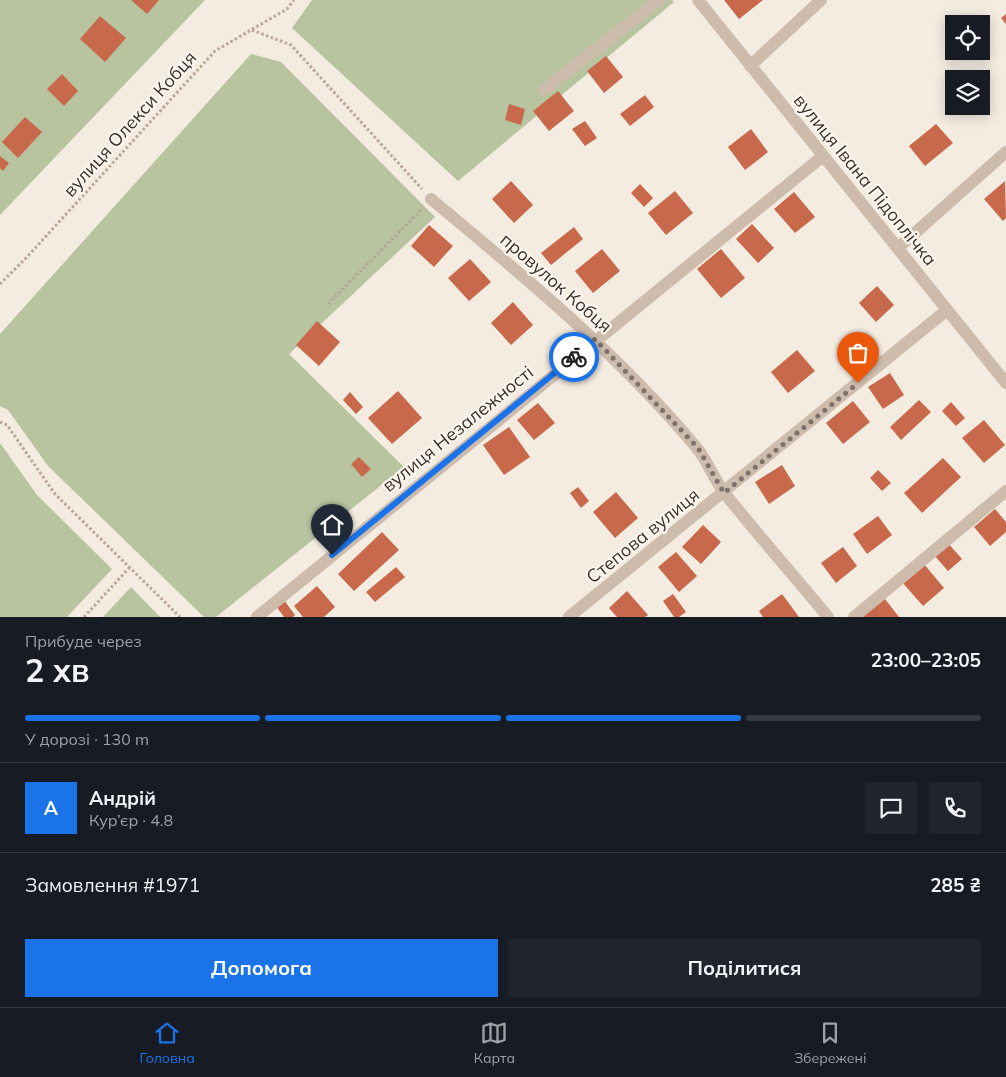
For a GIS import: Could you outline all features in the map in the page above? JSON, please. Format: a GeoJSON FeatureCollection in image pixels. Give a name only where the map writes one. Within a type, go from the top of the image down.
{"type":"FeatureCollection","features":[{"type":"Feature","properties":{"kind":"street"},"geometry":{"type":"LineString","coordinates":[[544,90],[659,0]]}},
{"type":"Feature","properties":{"kind":"street","name":"вулиця Івана Підоплічка"},"geometry":{"type":"LineString","coordinates":[[698,0],[1006,382]]}},
{"type":"Feature","properties":{"kind":"street"},"geometry":{"type":"LineString","coordinates":[[750,66],[821,0]]}},
{"type":"Feature","properties":{"kind":"street"},"geometry":{"type":"LineString","coordinates":[[898,248],[1006,152]]}},
{"type":"Feature","properties":{"kind":"street","name":"вулиця Незалежності"},"geometry":{"type":"LineString","coordinates":[[257,617],[595,339],[823,156]]}},
{"type":"Feature","properties":{"kind":"street","name":"провулок Кобця"},"geometry":{"type":"LineString","coordinates":[[431,199],[529,280],[595,339],[698,448],[724,493],[828,617]]}},
{"type":"Feature","properties":{"kind":"street","name":"Степова вулиця"},"geometry":{"type":"LineString","coordinates":[[569,617],[947,310]]}},
{"type":"Feature","properties":{"kind":"street"},"geometry":{"type":"LineString","coordinates":[[854,617],[1006,491]]}},
{"type":"Feature","properties":{"kind":"path","name":"вулиця Олекси Кобця"},"geometry":{"type":"LineString","coordinates":[[0,284],[27,258],[215,51],[287,9],[294,0]]}},
{"type":"Feature","properties":{"kind":"path"},"geometry":{"type":"LineString","coordinates":[[251,30],[290,45],[431,199],[328,304]]}},
{"type":"Feature","properties":{"kind":"path"},"geometry":{"type":"LineString","coordinates":[[0,422],[6,425],[55,494],[180,617]]}},
{"type":"Feature","properties":{"kind":"path"},"geometry":{"type":"LineString","coordinates":[[84,617],[130,567]]}},
{"type":"Feature","properties":{"kind":"green space"},"geometry":{"type":"Polygon","coordinates":[[[0,0],[205,0],[0,215],[0,0]]]}},
{"type":"Feature","properties":{"kind":"green space"},"geometry":{"type":"Polygon","coordinates":[[[312,0],[672,0],[674,2],[458,181],[292,28],[312,0]]]}},
{"type":"Feature","properties":{"kind":"green space"},"geometry":{"type":"Polygon","coordinates":[[[251,54],[281,62],[435,217],[289,354],[404,467],[216,617],[204,617],[48,466],[8,410],[0,406],[0,334],[251,54]]]}},
{"type":"Feature","properties":{"kind":"green space"},"geometry":{"type":"Polygon","coordinates":[[[0,443],[37,495],[112,569],[67,617],[0,617],[0,443]]]}},
{"type":"Feature","properties":{"kind":"green space"},"geometry":{"type":"Polygon","coordinates":[[[131,587],[160,617],[103,617],[131,587]]]}},
{"type":"Feature","properties":{"kind":"building"},"geometry":{"type":"Polygon","coordinates":[[[131,0],[159,0],[147,14],[131,0]]]}},
{"type":"Feature","properties":{"kind":"building"},"geometry":{"type":"Polygon","coordinates":[[[724,0],[763,0],[739,19],[724,0]]]}},
{"type":"Feature","properties":{"kind":"building"},"geometry":{"type":"Polygon","coordinates":[[[1006,14],[1006,24],[1001,18],[1006,14]]]}},
{"type":"Feature","properties":{"kind":"building"},"geometry":{"type":"Polygon","coordinates":[[[100,16],[126,38],[105,62],[80,39],[100,16]]]}},
{"type":"Feature","properties":{"kind":"building"},"geometry":{"type":"Polygon","coordinates":[[[606,56],[623,77],[604,93],[587,71],[606,56]]]}},
{"type":"Feature","properties":{"kind":"building"},"geometry":{"type":"Polygon","coordinates":[[[62,74],[78,91],[64,106],[47,89],[62,74]]]}},
{"type":"Feature","properties":{"kind":"building"},"geometry":{"type":"Polygon","coordinates":[[[558,91],[574,111],[549,131],[533,111],[558,91]]]}},
{"type":"Feature","properties":{"kind":"building"},"geometry":{"type":"Polygon","coordinates":[[[645,95],[654,107],[630,126],[620,114],[645,95]]]}},
{"type":"Feature","properties":{"kind":"building"},"geometry":{"type":"Polygon","coordinates":[[[509,104],[525,109],[521,125],[505,120],[509,104]]]}},
{"type":"Feature","properties":{"kind":"building"},"geometry":{"type":"Polygon","coordinates":[[[25,117],[42,132],[18,158],[2,142],[25,117]]]}},
{"type":"Feature","properties":{"kind":"building"},"geometry":{"type":"Polygon","coordinates":[[[585,121],[597,138],[585,146],[572,129],[585,121]]]}},
{"type":"Feature","properties":{"kind":"building"},"geometry":{"type":"Polygon","coordinates":[[[936,124],[953,143],[925,166],[909,146],[936,124]]]}},
{"type":"Feature","properties":{"kind":"building"},"geometry":{"type":"Polygon","coordinates":[[[751,129],[768,152],[745,170],[728,147],[751,129]]]}},
{"type":"Feature","properties":{"kind":"building"},"geometry":{"type":"Polygon","coordinates":[[[0,156],[9,163],[3,171],[0,168],[0,156]]]}},
{"type":"Feature","properties":{"kind":"building"},"geometry":{"type":"Polygon","coordinates":[[[511,181],[533,205],[514,223],[492,199],[511,181]]]}},
{"type":"Feature","properties":{"kind":"building"},"geometry":{"type":"Polygon","coordinates":[[[1005,181],[1006,218],[1003,221],[984,199],[1005,181]]]}},
{"type":"Feature","properties":{"kind":"building"},"geometry":{"type":"Polygon","coordinates":[[[640,184],[653,198],[644,207],[631,193],[640,184]]]}},
{"type":"Feature","properties":{"kind":"building"},"geometry":{"type":"Polygon","coordinates":[[[675,191],[693,213],[666,235],[648,213],[675,191]]]}},
{"type":"Feature","properties":{"kind":"building"},"geometry":{"type":"Polygon","coordinates":[[[794,192],[815,217],[795,233],[774,209],[794,192]]]}},
{"type":"Feature","properties":{"kind":"building"},"geometry":{"type":"Polygon","coordinates":[[[752,224],[774,248],[758,263],[736,239],[752,224]]]}},
{"type":"Feature","properties":{"kind":"building"},"geometry":{"type":"Polygon","coordinates":[[[429,225],[453,246],[434,267],[411,246],[429,225]]]}},
{"type":"Feature","properties":{"kind":"building"},"geometry":{"type":"Polygon","coordinates":[[[574,227],[583,239],[551,265],[541,253],[574,227]]]}},
{"type":"Feature","properties":{"kind":"building"},"geometry":{"type":"Polygon","coordinates":[[[602,249],[620,271],[593,293],[575,271],[602,249]]]}},
{"type":"Feature","properties":{"kind":"building"},"geometry":{"type":"Polygon","coordinates":[[[721,249],[745,278],[721,298],[697,269],[721,249]]]}},
{"type":"Feature","properties":{"kind":"building"},"geometry":{"type":"Polygon","coordinates":[[[470,259],[491,282],[469,301],[448,278],[470,259]]]}},
{"type":"Feature","properties":{"kind":"building"},"geometry":{"type":"Polygon","coordinates":[[[877,286],[894,305],[876,322],[859,303],[877,286]]]}},
{"type":"Feature","properties":{"kind":"building"},"geometry":{"type":"Polygon","coordinates":[[[513,302],[533,325],[511,345],[491,323],[513,302]]]}},
{"type":"Feature","properties":{"kind":"building"},"geometry":{"type":"Polygon","coordinates":[[[317,321],[340,342],[319,366],[296,345],[317,321]]]}},
{"type":"Feature","properties":{"kind":"building"},"geometry":{"type":"Polygon","coordinates":[[[797,350],[815,371],[788,393],[771,372],[797,350]]]}},
{"type":"Feature","properties":{"kind":"building"},"geometry":{"type":"Polygon","coordinates":[[[890,373],[904,395],[883,409],[868,387],[890,373]]]}},
{"type":"Feature","properties":{"kind":"building"},"geometry":{"type":"Polygon","coordinates":[[[398,391],[422,418],[392,444],[368,418],[398,391]]]}},
{"type":"Feature","properties":{"kind":"building"},"geometry":{"type":"Polygon","coordinates":[[[350,392],[363,407],[356,414],[343,400],[350,392]]]}},
{"type":"Feature","properties":{"kind":"building"},"geometry":{"type":"Polygon","coordinates":[[[919,400],[931,412],[901,440],[890,427],[919,400]]]}},
{"type":"Feature","properties":{"kind":"building"},"geometry":{"type":"Polygon","coordinates":[[[853,401],[870,422],[843,444],[826,423],[853,401]]]}},
{"type":"Feature","properties":{"kind":"building"},"geometry":{"type":"Polygon","coordinates":[[[951,402],[965,418],[956,426],[942,411],[951,402]]]}},
{"type":"Feature","properties":{"kind":"building"},"geometry":{"type":"Polygon","coordinates":[[[538,403],[555,423],[534,440],[517,420],[538,403]]]}},
{"type":"Feature","properties":{"kind":"building"},"geometry":{"type":"Polygon","coordinates":[[[984,420],[1005,445],[984,463],[962,438],[984,420]]]}},
{"type":"Feature","properties":{"kind":"building"},"geometry":{"type":"Polygon","coordinates":[[[509,427],[530,457],[504,475],[483,445],[509,427]]]}},
{"type":"Feature","properties":{"kind":"building"},"geometry":{"type":"Polygon","coordinates":[[[359,457],[371,469],[362,477],[351,464],[359,457]]]}},
{"type":"Feature","properties":{"kind":"building"},"geometry":{"type":"Polygon","coordinates":[[[943,458],[961,477],[922,513],[904,493],[943,458]]]}},
{"type":"Feature","properties":{"kind":"building"},"geometry":{"type":"Polygon","coordinates":[[[782,465],[795,486],[769,504],[755,482],[782,465]]]}},
{"type":"Feature","properties":{"kind":"building"},"geometry":{"type":"Polygon","coordinates":[[[878,470],[891,483],[882,491],[870,478],[878,470]]]}},
{"type":"Feature","properties":{"kind":"building"},"geometry":{"type":"Polygon","coordinates":[[[578,487],[589,501],[581,508],[570,493],[578,487]]]}},
{"type":"Feature","properties":{"kind":"building"},"geometry":{"type":"Polygon","coordinates":[[[616,492],[638,518],[615,538],[593,512],[616,492]]]}},
{"type":"Feature","properties":{"kind":"building"},"geometry":{"type":"Polygon","coordinates":[[[995,509],[1006,522],[1006,532],[990,546],[974,527],[995,509]]]}},
{"type":"Feature","properties":{"kind":"building"},"geometry":{"type":"Polygon","coordinates":[[[878,516],[892,535],[867,554],[853,534],[878,516]]]}},
{"type":"Feature","properties":{"kind":"building"},"geometry":{"type":"Polygon","coordinates":[[[703,525],[721,542],[701,564],[682,547],[703,525]]]}},
{"type":"Feature","properties":{"kind":"building"},"geometry":{"type":"Polygon","coordinates":[[[382,532],[399,550],[354,591],[338,574],[382,532]]]}},
{"type":"Feature","properties":{"kind":"building"},"geometry":{"type":"Polygon","coordinates":[[[947,542],[962,559],[948,571],[934,555],[947,542]]]}},
{"type":"Feature","properties":{"kind":"building"},"geometry":{"type":"Polygon","coordinates":[[[843,547],[857,566],[836,583],[821,563],[843,547]]]}},
{"type":"Feature","properties":{"kind":"building"},"geometry":{"type":"Polygon","coordinates":[[[676,552],[697,576],[679,592],[658,567],[676,552]]]}},
{"type":"Feature","properties":{"kind":"building"},"geometry":{"type":"Polygon","coordinates":[[[924,564],[944,588],[923,606],[902,582],[924,564]]]}},
{"type":"Feature","properties":{"kind":"building"},"geometry":{"type":"Polygon","coordinates":[[[396,567],[405,577],[375,602],[366,592],[396,567]]]}},
{"type":"Feature","properties":{"kind":"building"},"geometry":{"type":"Polygon","coordinates":[[[317,586],[335,607],[324,617],[303,617],[294,606],[317,586]]]}},
{"type":"Feature","properties":{"kind":"building"},"geometry":{"type":"Polygon","coordinates":[[[627,591],[648,615],[645,617],[617,617],[609,608],[627,591]]]}},
{"type":"Feature","properties":{"kind":"building"},"geometry":{"type":"Polygon","coordinates":[[[673,594],[686,612],[679,617],[674,617],[663,601],[673,594]]]}},
{"type":"Feature","properties":{"kind":"building"},"geometry":{"type":"Polygon","coordinates":[[[782,594],[799,617],[763,617],[759,611],[782,594]]]}},
{"type":"Feature","properties":{"kind":"building"},"geometry":{"type":"Polygon","coordinates":[[[885,599],[899,617],[862,617],[885,599]]]}},
{"type":"Feature","properties":{"kind":"building"},"geometry":{"type":"Polygon","coordinates":[[[284,600],[295,615],[293,617],[284,617],[276,606],[284,600]]]}},
{"type":"Feature","properties":{"kind":"way so far"},"geometry":{"type":"LineString","coordinates":[[574,357],[595,339],[698,448],[724,493],[858,383]]}},
{"type":"Feature","properties":{"kind":"route"},"geometry":{"type":"LineString","coordinates":[[332,555],[574,357]]}}]}
